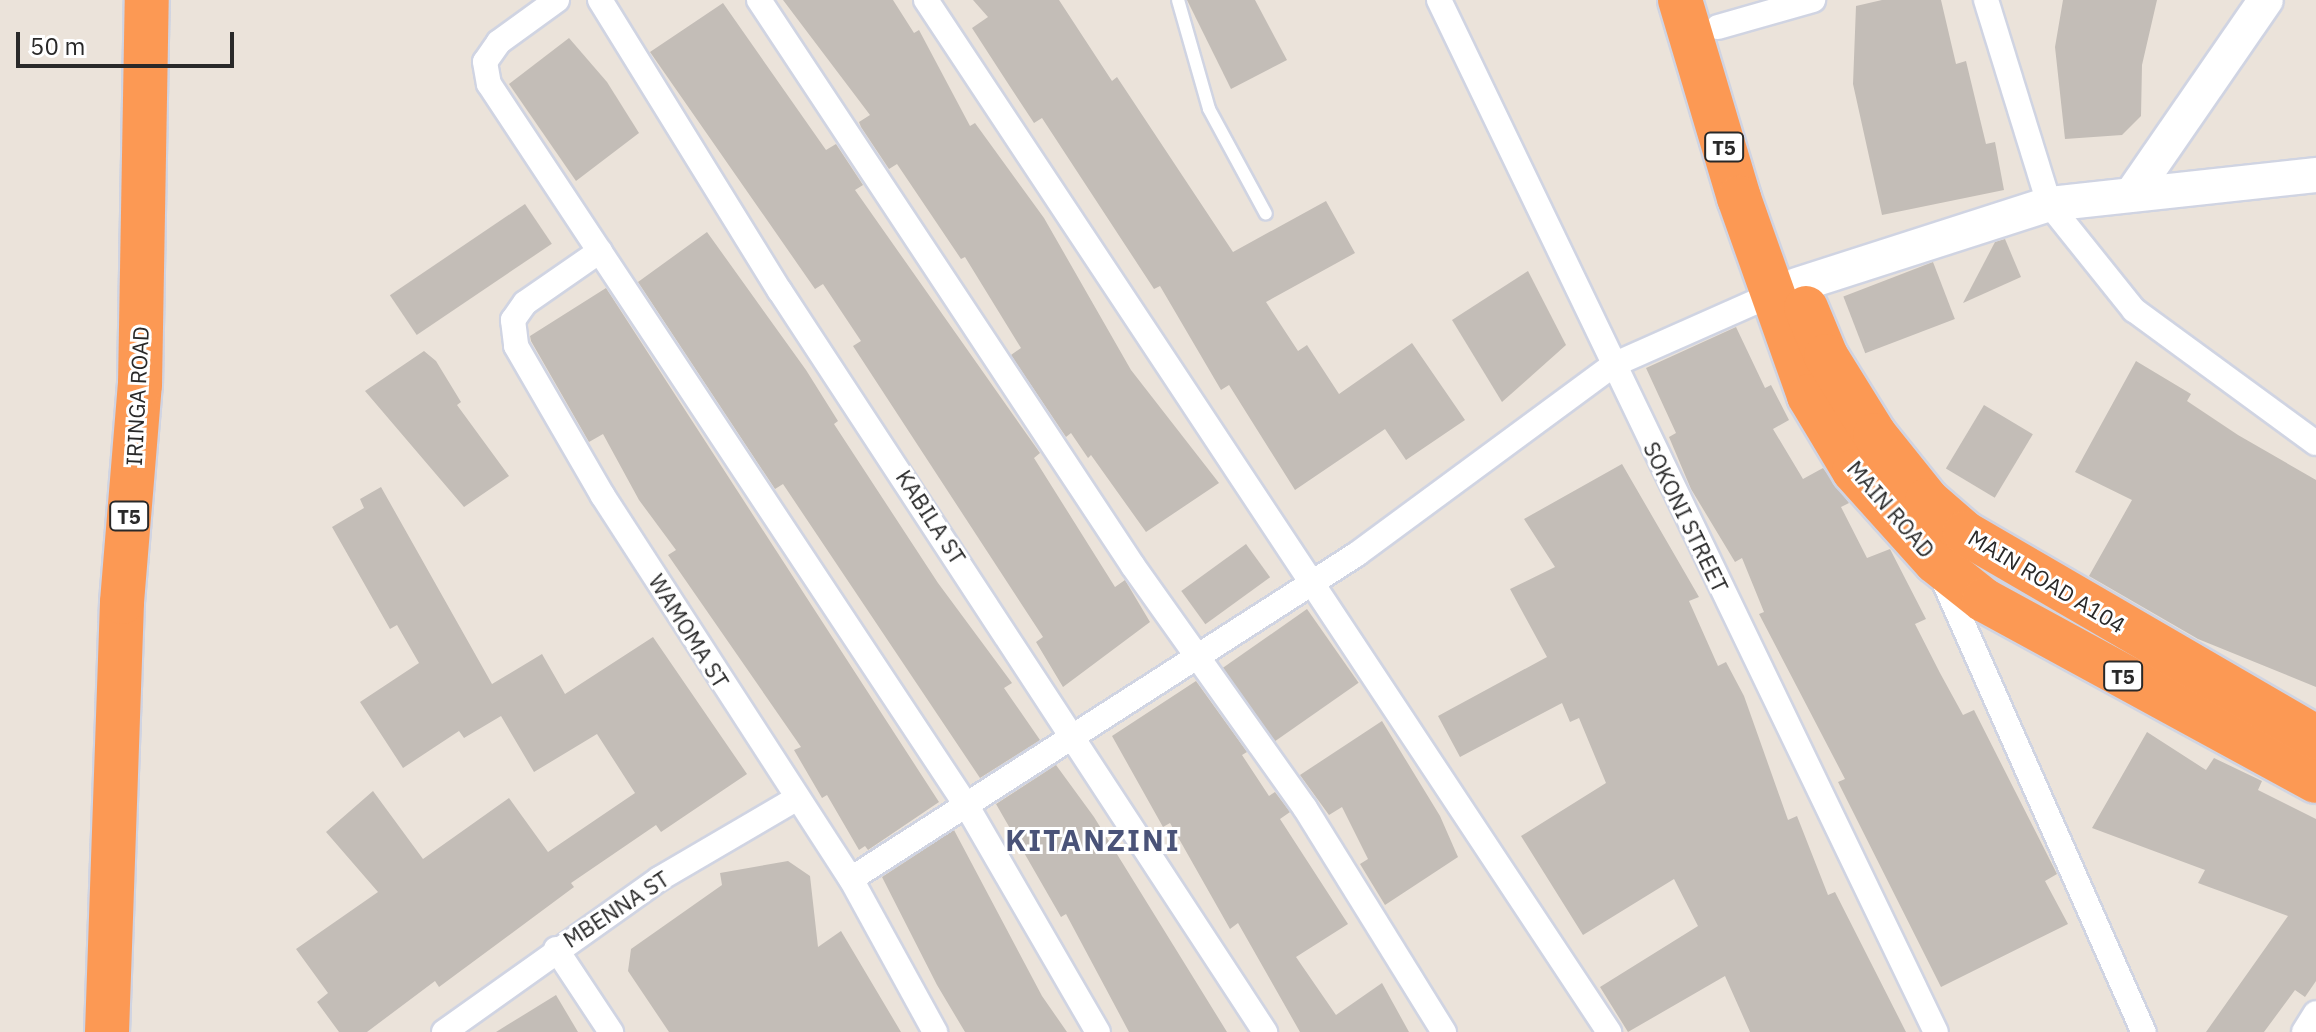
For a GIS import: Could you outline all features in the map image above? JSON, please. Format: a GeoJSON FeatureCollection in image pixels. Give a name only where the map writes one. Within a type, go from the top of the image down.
{"type":"FeatureCollection","features":[{"type":"Feature","properties":{"kind":"highway","name":"IRINGA ROAD"},"geometry":{"type":"LineString","coordinates":[[107,1032],[122,602],[140,385],[147,0]]}},
{"type":"Feature","properties":{"kind":"highway","name":"T5"},"geometry":{"type":"LineString","coordinates":[[1680,0],[1785,289]]}},
{"type":"Feature","properties":{"kind":"highway","name":"MAIN ROAD A104"},"geometry":{"type":"LineString","coordinates":[[1714,14],[1785,289],[1875,435],[1927,500],[1951,548],[2316,737]]}},
{"type":"Feature","properties":{"kind":"highway","name":"MAIN ROAD"},"geometry":{"type":"LineString","coordinates":[[1951,548],[1984,600],[2316,781]]}},
{"type":"Feature","properties":{"kind":"street"},"geometry":{"type":"LineString","coordinates":[[557,0],[521,22],[485,62],[489,84],[968,808],[1098,1032]]}},
{"type":"Feature","properties":{"kind":"street","name":"KABILA ST"},"geometry":{"type":"LineString","coordinates":[[600,0],[780,291],[1075,736],[1265,1032]]}},
{"type":"Feature","properties":{"kind":"street"},"geometry":{"type":"LineString","coordinates":[[759,0],[1197,656],[1305,808],[1444,1032]]}},
{"type":"Feature","properties":{"kind":"street"},"geometry":{"type":"LineString","coordinates":[[926,0],[1609,1032]]}},
{"type":"Feature","properties":{"kind":"street","name":"SOKONI STREET"},"geometry":{"type":"LineString","coordinates":[[1439,0],[1936,1032]]}},
{"type":"Feature","properties":{"kind":"street"},"geometry":{"type":"LineString","coordinates":[[1714,14],[1813,0]]}},
{"type":"Feature","properties":{"kind":"street"},"geometry":{"type":"LineString","coordinates":[[1986,0],[2049,204],[2134,310],[2316,443]]}},
{"type":"Feature","properties":{"kind":"street"},"geometry":{"type":"LineString","coordinates":[[2134,191],[2255,3]]}},
{"type":"Feature","properties":{"kind":"street"},"geometry":{"type":"LineString","coordinates":[[851,879],[968,808],[1312,582],[1613,365],[1785,289],[2049,204],[2134,191],[2225,188],[2316,175]]}},
{"type":"Feature","properties":{"kind":"street","name":"WAMOMA ST"},"geometry":{"type":"LineString","coordinates":[[600,251],[525,303],[513,320],[516,346],[603,496],[796,799],[851,879],[935,1032]]}},
{"type":"Feature","properties":{"kind":"street"},"geometry":{"type":"LineString","coordinates":[[1951,548],[2144,1032]]}},
{"type":"Feature","properties":{"kind":"street","name":"MBENNA ST"},"geometry":{"type":"LineString","coordinates":[[444,1032],[556,949],[659,879],[796,799]]}},
{"type":"Feature","properties":{"kind":"street"},"geometry":{"type":"LineString","coordinates":[[556,949],[611,1032]]}},
{"type":"Feature","properties":{"kind":"street"},"geometry":{"type":"LineString","coordinates":[[2304,1032],[2316,1013]]}},
{"type":"Feature","properties":{"kind":"lane"},"geometry":{"type":"LineString","coordinates":[[1178,0],[1209,109],[1266,214]]}},
{"type":"Feature","properties":{"kind":"building"},"geometry":{"type":"Polygon","coordinates":[[[783,0],[893,0],[914,33],[919,30],[970,126],[975,123],[1044,218],[1131,370],[1219,483],[1146,532],[1091,455],[1088,458],[1071,433],[1066,437],[1011,355],[1021,348],[965,257],[961,259],[897,164],[889,169],[859,122],[870,115],[783,0]]]}},
{"type":"Feature","properties":{"kind":"building"},"geometry":{"type":"Polygon","coordinates":[[[973,0],[1059,0],[1112,81],[1117,77],[1233,252],[1326,201],[1355,253],[1266,302],[1298,351],[1307,345],[1339,394],[1412,343],[1465,420],[1406,460],[1385,429],[1295,490],[1229,385],[1221,390],[1160,286],[1154,289],[1042,118],[1034,123],[1007,82],[972,28],[988,17],[973,0]]]}},
{"type":"Feature","properties":{"kind":"building"},"geometry":{"type":"Polygon","coordinates":[[[1187,0],[1255,0],[1287,60],[1231,89],[1187,0]]]}},
{"type":"Feature","properties":{"kind":"building"},"geometry":{"type":"Polygon","coordinates":[[[1882,0],[1941,0],[1956,64],[1966,61],[1986,144],[1995,142],[2004,190],[1882,215],[1853,84],[1856,6],[1882,0]]]}},
{"type":"Feature","properties":{"kind":"building"},"geometry":{"type":"Polygon","coordinates":[[[2063,0],[2157,0],[2142,65],[2141,116],[2122,135],[2065,139],[2055,47],[2063,0]]]}},
{"type":"Feature","properties":{"kind":"building"},"geometry":{"type":"Polygon","coordinates":[[[723,3],[826,150],[836,144],[863,185],[855,190],[1040,453],[1034,458],[1115,587],[1125,580],[1150,622],[1063,687],[1036,642],[1043,637],[853,346],[861,341],[823,284],[815,289],[650,52],[723,3]]]}},
{"type":"Feature","properties":{"kind":"building"},"geometry":{"type":"Polygon","coordinates":[[[569,38],[607,82],[639,133],[576,181],[509,84],[569,38]]]}},
{"type":"Feature","properties":{"kind":"building"},"geometry":{"type":"Polygon","coordinates":[[[525,204],[552,244],[417,335],[390,295],[525,204]]]}},
{"type":"Feature","properties":{"kind":"building"},"geometry":{"type":"Polygon","coordinates":[[[707,232],[806,370],[838,421],[834,424],[938,583],[1012,683],[1004,688],[1040,740],[980,778],[783,484],[775,489],[638,282],[707,232]]]}},
{"type":"Feature","properties":{"kind":"building"},"geometry":{"type":"Polygon","coordinates":[[[2005,239],[2021,277],[1963,303],[1995,242],[2005,239]]]}},
{"type":"Feature","properties":{"kind":"building"},"geometry":{"type":"Polygon","coordinates":[[[1933,262],[1955,319],[1865,353],[1843,296],[1933,262]]]}},
{"type":"Feature","properties":{"kind":"building"},"geometry":{"type":"Polygon","coordinates":[[[1528,271],[1566,345],[1502,402],[1452,320],[1528,271]]]}},
{"type":"Feature","properties":{"kind":"building"},"geometry":{"type":"Polygon","coordinates":[[[606,288],[939,802],[868,850],[865,846],[859,850],[827,795],[822,798],[794,750],[801,747],[668,555],[676,550],[639,500],[603,434],[589,442],[531,341],[530,336],[606,288]]]}},
{"type":"Feature","properties":{"kind":"building"},"geometry":{"type":"Polygon","coordinates":[[[1736,327],[1765,388],[1771,385],[1789,420],[1773,429],[1803,479],[1823,468],[1849,503],[1841,507],[1867,558],[1890,549],[1926,619],[1915,624],[1940,673],[1963,715],[1974,710],[2057,874],[2045,881],[2068,924],[1941,987],[1838,782],[1845,779],[1759,614],[1764,612],[1742,558],[1735,562],[1691,489],[1669,437],[1676,433],[1646,368],[1736,327]]]}},
{"type":"Feature","properties":{"kind":"building"},"geometry":{"type":"Polygon","coordinates":[[[424,351],[436,361],[461,402],[457,405],[509,476],[464,507],[365,391],[424,351]]]}},
{"type":"Feature","properties":{"kind":"building"},"geometry":{"type":"Polygon","coordinates":[[[2136,361],[2191,394],[2187,401],[2238,435],[2316,480],[2316,687],[2198,639],[2089,576],[2132,500],[2075,472],[2136,361]]]}},
{"type":"Feature","properties":{"kind":"building"},"geometry":{"type":"Polygon","coordinates":[[[1984,405],[2033,434],[1995,498],[1946,468],[1984,405]]]}},
{"type":"Feature","properties":{"kind":"building"},"geometry":{"type":"Polygon","coordinates":[[[1622,464],[1699,597],[1689,601],[1718,666],[1726,662],[1744,696],[1788,820],[1797,816],[1828,895],[1835,892],[1906,1032],[1750,1032],[1725,976],[1628,1032],[1600,987],[1698,926],[1674,879],[1583,935],[1521,836],[1606,783],[1579,718],[1570,722],[1562,703],[1460,757],[1438,716],[1547,657],[1510,589],[1555,567],[1524,519],[1622,464]]]}},
{"type":"Feature","properties":{"kind":"building"},"geometry":{"type":"Polygon","coordinates":[[[381,487],[492,684],[542,654],[565,694],[653,637],[747,774],[661,832],[656,825],[571,883],[574,887],[439,987],[435,981],[367,1032],[339,1032],[317,1002],[328,993],[296,949],[378,892],[326,832],[373,791],[423,859],[509,798],[548,852],[635,793],[597,734],[534,772],[501,716],[464,738],[459,731],[403,768],[360,702],[419,663],[397,625],[390,629],[332,527],[364,508],[360,499],[381,487]]]}},
{"type":"Feature","properties":{"kind":"building"},"geometry":{"type":"Polygon","coordinates":[[[1246,544],[1270,577],[1205,624],[1181,591],[1246,544]]]}},
{"type":"Feature","properties":{"kind":"building"},"geometry":{"type":"Polygon","coordinates":[[[1307,609],[1359,683],[1274,742],[1223,668],[1307,609]]]}},
{"type":"Feature","properties":{"kind":"building"},"geometry":{"type":"Polygon","coordinates":[[[1196,681],[1247,752],[1242,755],[1269,796],[1275,792],[1290,812],[1280,819],[1348,924],[1296,957],[1336,1015],[1382,983],[1409,1032],[1300,1032],[1238,923],[1230,929],[1170,823],[1163,827],[1112,736],[1196,681]]]}},
{"type":"Feature","properties":{"kind":"building"},"geometry":{"type":"Polygon","coordinates":[[[1382,721],[1440,816],[1458,857],[1385,905],[1360,864],[1368,859],[1342,807],[1329,815],[1300,775],[1382,721]]]}},
{"type":"Feature","properties":{"kind":"building"},"geometry":{"type":"Polygon","coordinates":[[[2147,732],[2206,770],[2214,758],[2262,781],[2258,790],[2316,819],[2316,981],[2305,997],[2295,990],[2264,1032],[2206,1032],[2288,916],[2198,883],[2205,870],[2092,828],[2147,732]]]}},
{"type":"Feature","properties":{"kind":"building"},"geometry":{"type":"Polygon","coordinates":[[[1056,765],[1094,817],[1227,1032],[1129,1032],[1066,914],[1061,917],[996,804],[1056,765]]]}},
{"type":"Feature","properties":{"kind":"building"},"geometry":{"type":"Polygon","coordinates":[[[954,830],[1042,996],[1067,1032],[965,1032],[937,985],[882,877],[954,830]]]}},
{"type":"Feature","properties":{"kind":"building"},"geometry":{"type":"Polygon","coordinates":[[[788,861],[810,876],[818,947],[841,931],[901,1032],[669,1032],[628,971],[631,949],[722,885],[720,873],[788,861]]]}},
{"type":"Feature","properties":{"kind":"building"},"geometry":{"type":"Polygon","coordinates":[[[556,995],[578,1032],[496,1032],[556,995]]]}},
{"type":"Feature","properties":{"kind":"district","name":"KITANZINI"},"geometry":{"type":"Point","coordinates":[1093,840]}}]}
